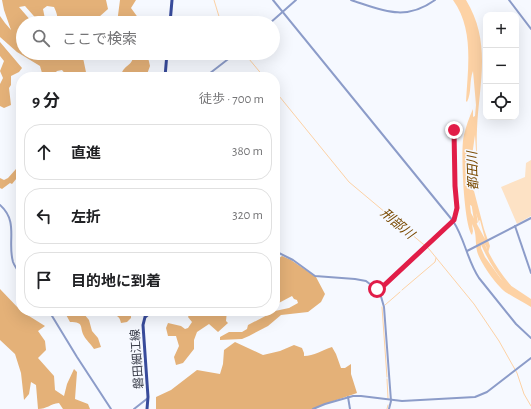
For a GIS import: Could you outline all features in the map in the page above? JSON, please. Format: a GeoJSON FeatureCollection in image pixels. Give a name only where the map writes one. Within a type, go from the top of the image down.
{"type":"FeatureCollection","features":[{"type":"Feature","properties":{"kind":"main road"},"geometry":{"type":"LineString","coordinates":[[171,16],[172,0]]}},
{"type":"Feature","properties":{"kind":"main road"},"geometry":{"type":"LineString","coordinates":[[165,72],[166,60]]}},
{"type":"Feature","properties":{"kind":"main road","name":"磐田細江線"},"geometry":{"type":"LineString","coordinates":[[146,316],[143,325],[148,398],[147,409]]}},
{"type":"Feature","properties":{"kind":"street"},"geometry":{"type":"LineString","coordinates":[[273,0],[453,221],[460,233],[474,270],[479,278],[516,324],[531,338]]}},
{"type":"Feature","properties":{"kind":"street"},"geometry":{"type":"LineString","coordinates":[[278,16],[296,0]]}},
{"type":"Feature","properties":{"kind":"street"},"geometry":{"type":"LineString","coordinates":[[351,0],[387,12],[398,13],[422,8],[435,0]]}},
{"type":"Feature","properties":{"kind":"street"},"geometry":{"type":"LineString","coordinates":[[509,0],[531,28]]}},
{"type":"Feature","properties":{"kind":"street"},"geometry":{"type":"LineString","coordinates":[[211,72],[227,60]]}},
{"type":"Feature","properties":{"kind":"street"},"geometry":{"type":"LineString","coordinates":[[378,291],[453,221],[457,208],[454,130]]}},
{"type":"Feature","properties":{"kind":"street"},"geometry":{"type":"LineString","coordinates":[[0,206],[8,214],[10,221],[12,257],[16,268]]}},
{"type":"Feature","properties":{"kind":"street"},"geometry":{"type":"LineString","coordinates":[[467,251],[531,218]]}},
{"type":"Feature","properties":{"kind":"street"},"geometry":{"type":"LineString","coordinates":[[515,226],[531,273]]}},
{"type":"Feature","properties":{"kind":"street"},"geometry":{"type":"LineString","coordinates":[[280,254],[293,260],[315,276],[363,280],[370,283],[378,291],[382,297],[384,307],[391,400],[389,409]]}},
{"type":"Feature","properties":{"kind":"street"},"geometry":{"type":"LineString","coordinates":[[52,316],[76,357],[111,409]]}},
{"type":"Feature","properties":{"kind":"street"},"geometry":{"type":"LineString","coordinates":[[313,409],[325,404],[361,396],[402,401],[475,397],[487,392],[531,358]]}},
{"type":"Feature","properties":{"kind":"street"},"geometry":{"type":"LineString","coordinates":[[134,409],[148,398]]}},
{"type":"Feature","properties":{"kind":"street"},"geometry":{"type":"LineString","coordinates":[[348,398],[350,409]]}},
{"type":"Feature","properties":{"kind":"shaded area"},"geometry":{"type":"Polygon","coordinates":[[[2,0],[106,0],[108,9],[100,16],[57,16],[54,7],[47,6],[43,9],[44,16],[34,16],[25,6],[19,7],[27,16],[16,16],[16,51],[0,37],[0,16],[11,30],[2,0]]]}},
{"type":"Feature","properties":{"kind":"shaded area"},"geometry":{"type":"Polygon","coordinates":[[[120,0],[136,0],[131,8],[137,16],[118,16],[120,0]]]}},
{"type":"Feature","properties":{"kind":"shaded area"},"geometry":{"type":"Polygon","coordinates":[[[0,42],[22,68],[19,72],[16,72],[11,76],[11,85],[9,88],[11,105],[4,108],[0,106],[0,84],[3,78],[0,71],[4,61],[0,56],[0,42]]]}},
{"type":"Feature","properties":{"kind":"shaded area"},"geometry":{"type":"Polygon","coordinates":[[[30,60],[83,60],[86,72],[64,72],[62,70],[56,72],[42,72],[40,66],[30,60]]]}},
{"type":"Feature","properties":{"kind":"shaded area"},"geometry":{"type":"Polygon","coordinates":[[[132,60],[149,60],[150,66],[148,72],[123,72],[132,60]]]}},
{"type":"Feature","properties":{"kind":"shaded area"},"geometry":{"type":"Polygon","coordinates":[[[531,160],[531,216],[517,224],[501,187],[525,177],[526,163],[531,160]]]}},
{"type":"Feature","properties":{"kind":"shaded area"},"geometry":{"type":"Polygon","coordinates":[[[16,169],[16,179],[12,184],[10,183],[2,189],[0,188],[0,178],[4,180],[8,178],[16,169]]]}},
{"type":"Feature","properties":{"kind":"shaded area"},"geometry":{"type":"Polygon","coordinates":[[[282,256],[291,260],[316,277],[325,294],[321,302],[308,312],[280,316],[280,310],[289,308],[298,303],[292,296],[280,302],[280,257],[282,256]]]}},
{"type":"Feature","properties":{"kind":"shaded area"},"geometry":{"type":"Polygon","coordinates":[[[0,289],[16,306],[16,316],[29,316],[45,326],[38,331],[45,341],[46,350],[38,358],[54,376],[55,390],[64,396],[67,384],[74,369],[77,372],[75,399],[88,404],[90,409],[63,409],[59,403],[38,409],[36,385],[31,382],[29,394],[24,400],[21,373],[15,354],[0,340],[0,289]]]}},
{"type":"Feature","properties":{"kind":"shaded area"},"geometry":{"type":"Polygon","coordinates":[[[67,316],[86,316],[89,320],[92,331],[98,338],[101,347],[94,349],[84,336],[80,324],[70,322],[67,316]]]}},
{"type":"Feature","properties":{"kind":"shaded area"},"geometry":{"type":"Polygon","coordinates":[[[116,316],[131,316],[131,318],[127,322],[121,323],[116,316]]]}},
{"type":"Feature","properties":{"kind":"shaded area"},"geometry":{"type":"Polygon","coordinates":[[[226,316],[226,321],[228,323],[218,332],[209,324],[197,332],[194,340],[194,349],[183,363],[176,365],[174,357],[179,346],[176,336],[168,336],[166,328],[168,323],[181,326],[185,329],[188,328],[192,322],[188,317],[226,316]]]}},
{"type":"Feature","properties":{"kind":"shaded area"},"geometry":{"type":"Polygon","coordinates":[[[265,316],[280,316],[268,326],[242,339],[220,340],[220,337],[229,332],[242,332],[247,329],[248,325],[265,316]]]}},
{"type":"Feature","properties":{"kind":"shaded area"},"geometry":{"type":"Polygon","coordinates":[[[235,342],[263,355],[280,351],[294,345],[302,348],[304,356],[315,354],[332,347],[341,368],[345,368],[351,364],[351,374],[357,393],[315,409],[156,409],[156,397],[171,390],[197,370],[220,374],[223,364],[224,350],[235,342]]]}},
{"type":"Feature","properties":{"kind":"water"},"geometry":{"type":"Polygon","coordinates":[[[453,0],[466,0],[474,16],[479,32],[481,48],[482,63],[477,137],[479,197],[475,135],[472,156],[474,191],[490,246],[488,253],[486,246],[482,241],[481,248],[485,257],[501,279],[531,299],[531,307],[507,293],[494,280],[478,255],[475,231],[472,224],[472,235],[469,229],[465,203],[462,155],[464,135],[473,109],[473,117],[475,116],[476,105],[473,71],[467,102],[466,101],[468,49],[467,36],[460,11],[453,0]],[[470,205],[471,213],[485,239],[480,220],[480,226],[474,207],[470,205]]]}},
{"type":"Feature","properties":{"kind":"waterway","name":"刑部川"},"geometry":{"type":"LineString","coordinates":[[214,0],[219,16]]}},
{"type":"Feature","properties":{"kind":"waterway","name":"刑部川"},"geometry":{"type":"LineString","coordinates":[[250,60],[260,72]]}},
{"type":"Feature","properties":{"kind":"waterway","name":"刑部川"},"geometry":{"type":"LineString","coordinates":[[280,97],[349,182],[429,249],[474,304],[499,341],[517,373],[524,394],[531,406]]}},
{"type":"Feature","properties":{"kind":"waterway","name":"都田川"},"geometry":{"type":"LineString","coordinates":[[473,203],[476,222]]}},
{"type":"Feature","properties":{"kind":"waterway","name":"都田川"},"geometry":{"type":"LineString","coordinates":[[481,240],[493,264],[509,286]]}},
{"type":"Feature","properties":{"kind":"waterway"},"geometry":{"type":"LineString","coordinates":[[402,290],[435,262],[436,258]]}},
{"type":"Feature","properties":{"kind":"waterway"},"geometry":{"type":"LineString","coordinates":[[385,305],[400,292]]}},
{"type":"Feature","properties":{"kind":"waterway"},"geometry":{"type":"LineString","coordinates":[[382,307],[387,377]]}},
{"type":"Feature","properties":{"kind":"waterway"},"geometry":{"type":"LineString","coordinates":[[387,379],[388,398]]}},
{"type":"Feature","properties":{"kind":"waterway"},"geometry":{"type":"LineString","coordinates":[[387,409],[388,405]]}},
{"type":"Feature","properties":{"kind":"route"},"geometry":{"type":"LineString","coordinates":[[377,289],[378,291],[454,220],[457,208],[454,130]]}}]}
